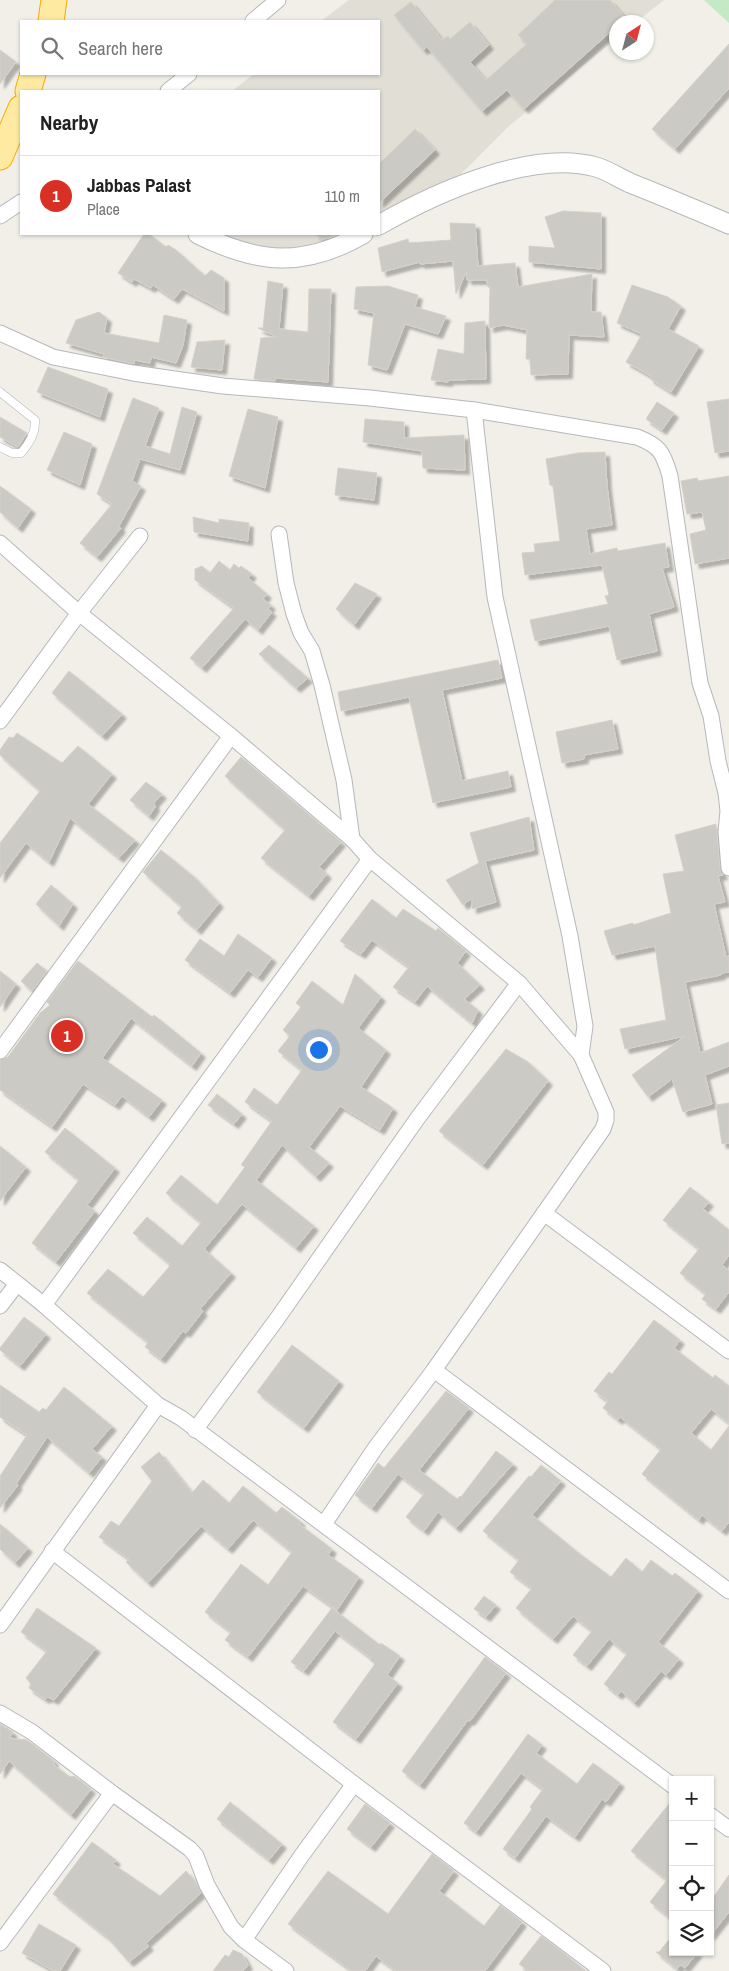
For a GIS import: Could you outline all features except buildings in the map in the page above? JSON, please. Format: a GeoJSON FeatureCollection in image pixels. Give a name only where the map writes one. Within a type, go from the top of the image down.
{"type":"FeatureCollection","features":[{"type":"Feature","properties":{"kind":"highway"},"geometry":{"type":"LineString","coordinates":[[51,20],[54,0]]}},
{"type":"Feature","properties":{"kind":"highway"},"geometry":{"type":"LineString","coordinates":[[28,90],[33,75]]}},
{"type":"Feature","properties":{"kind":"highway"},"geometry":{"type":"LineString","coordinates":[[0,157],[15,117]]}},
{"type":"Feature","properties":{"kind":"street"},"geometry":{"type":"LineString","coordinates":[[254,20],[278,0]]}},
{"type":"Feature","properties":{"kind":"street"},"geometry":{"type":"LineString","coordinates":[[169,90],[188,75]]}},
{"type":"Feature","properties":{"kind":"street"},"geometry":{"type":"LineString","coordinates":[[380,224],[407,209],[466,185],[514,169],[552,162],[596,167],[729,224]]}},
{"type":"Feature","properties":{"kind":"street"},"geometry":{"type":"LineString","coordinates":[[0,216],[20,203]]}},
{"type":"Feature","properties":{"kind":"street"},"geometry":{"type":"LineString","coordinates":[[200,235],[222,246],[259,256],[289,258],[319,254],[361,235]]}},
{"type":"Feature","properties":{"kind":"street"},"geometry":{"type":"LineString","coordinates":[[0,333],[53,357],[132,373],[223,386],[370,398],[474,410],[637,437],[652,443],[664,454],[670,476],[700,683],[711,716],[718,761],[726,793],[728,811],[726,832],[729,868]]}},
{"type":"Feature","properties":{"kind":"street"},"geometry":{"type":"LineString","coordinates":[[474,410],[495,596],[570,936],[585,1026],[582,1055]]}},
{"type":"Feature","properties":{"kind":"street"},"geometry":{"type":"LineString","coordinates":[[279,534],[286,583],[294,614],[301,633],[312,651],[322,685],[344,780],[352,839]]}},
{"type":"Feature","properties":{"kind":"street"},"geometry":{"type":"LineString","coordinates":[[0,721],[79,613],[140,536]]}},
{"type":"Feature","properties":{"kind":"street"},"geometry":{"type":"LineString","coordinates":[[0,543],[79,613],[231,736],[352,839],[370,858],[519,983],[582,1055],[606,1112],[603,1130],[434,1370],[376,1446],[324,1524]]}},
{"type":"Feature","properties":{"kind":"street"},"geometry":{"type":"LineString","coordinates":[[0,1051],[231,736]]}},
{"type":"Feature","properties":{"kind":"street"},"geometry":{"type":"LineString","coordinates":[[44,1305],[370,858]]}},
{"type":"Feature","properties":{"kind":"street"},"geometry":{"type":"LineString","coordinates":[[195,1430],[277,1318],[412,1126],[519,983]]}},
{"type":"Feature","properties":{"kind":"street"},"geometry":{"type":"LineString","coordinates":[[544,1213],[729,1351]]}},
{"type":"Feature","properties":{"kind":"street"},"geometry":{"type":"LineString","coordinates":[[0,1270],[44,1305],[158,1405],[181,1418],[669,1783]]}},
{"type":"Feature","properties":{"kind":"street"},"geometry":{"type":"LineString","coordinates":[[0,1306],[17,1284]]}},
{"type":"Feature","properties":{"kind":"street"},"geometry":{"type":"LineString","coordinates":[[434,1370],[729,1591]]}},
{"type":"Feature","properties":{"kind":"street"},"geometry":{"type":"LineString","coordinates":[[0,1625],[158,1405]]}},
{"type":"Feature","properties":{"kind":"street"},"geometry":{"type":"LineString","coordinates":[[52,1551],[354,1784],[603,1971]]}},
{"type":"Feature","properties":{"kind":"street"},"geometry":{"type":"LineString","coordinates":[[0,1713],[32,1732],[190,1849],[196,1856],[207,1885],[231,1927],[244,1940],[286,1971]]}},
{"type":"Feature","properties":{"kind":"street"},"geometry":{"type":"LineString","coordinates":[[244,1940],[302,1855],[354,1784]]}},
{"type":"Feature","properties":{"kind":"street"},"geometry":{"type":"LineString","coordinates":[[0,1943],[112,1793]]}},
{"type":"Feature","properties":{"kind":"street"},"geometry":{"type":"LineString","coordinates":[[714,1817],[729,1829]]}},
{"type":"Feature","properties":{"kind":"lane"},"geometry":{"type":"LineString","coordinates":[[0,393],[35,420],[36,429],[28,446],[21,453],[12,453],[0,447]]}},
{"type":"Feature","properties":{"kind":"shaded area"},"geometry":{"type":"Polygon","coordinates":[[[349,0],[664,0],[645,15],[609,15],[609,45],[509,126],[461,174],[380,214],[380,90],[233,90],[253,75],[380,75],[380,20],[322,20],[349,0]]]}},
{"type":"Feature","properties":{"kind":"shaded area"},"geometry":{"type":"Polygon","coordinates":[[[203,235],[337,235],[307,250],[222,246],[203,235]]]}},
{"type":"Feature","properties":{"kind":"green space"},"geometry":{"type":"Polygon","coordinates":[[[704,0],[729,0],[729,23],[704,0]]]}},
{"type":"Feature","properties":{"kind":"place","name":"Jabbas Palast"},"geometry":{"type":"Point","coordinates":[67,1036]}}]}
